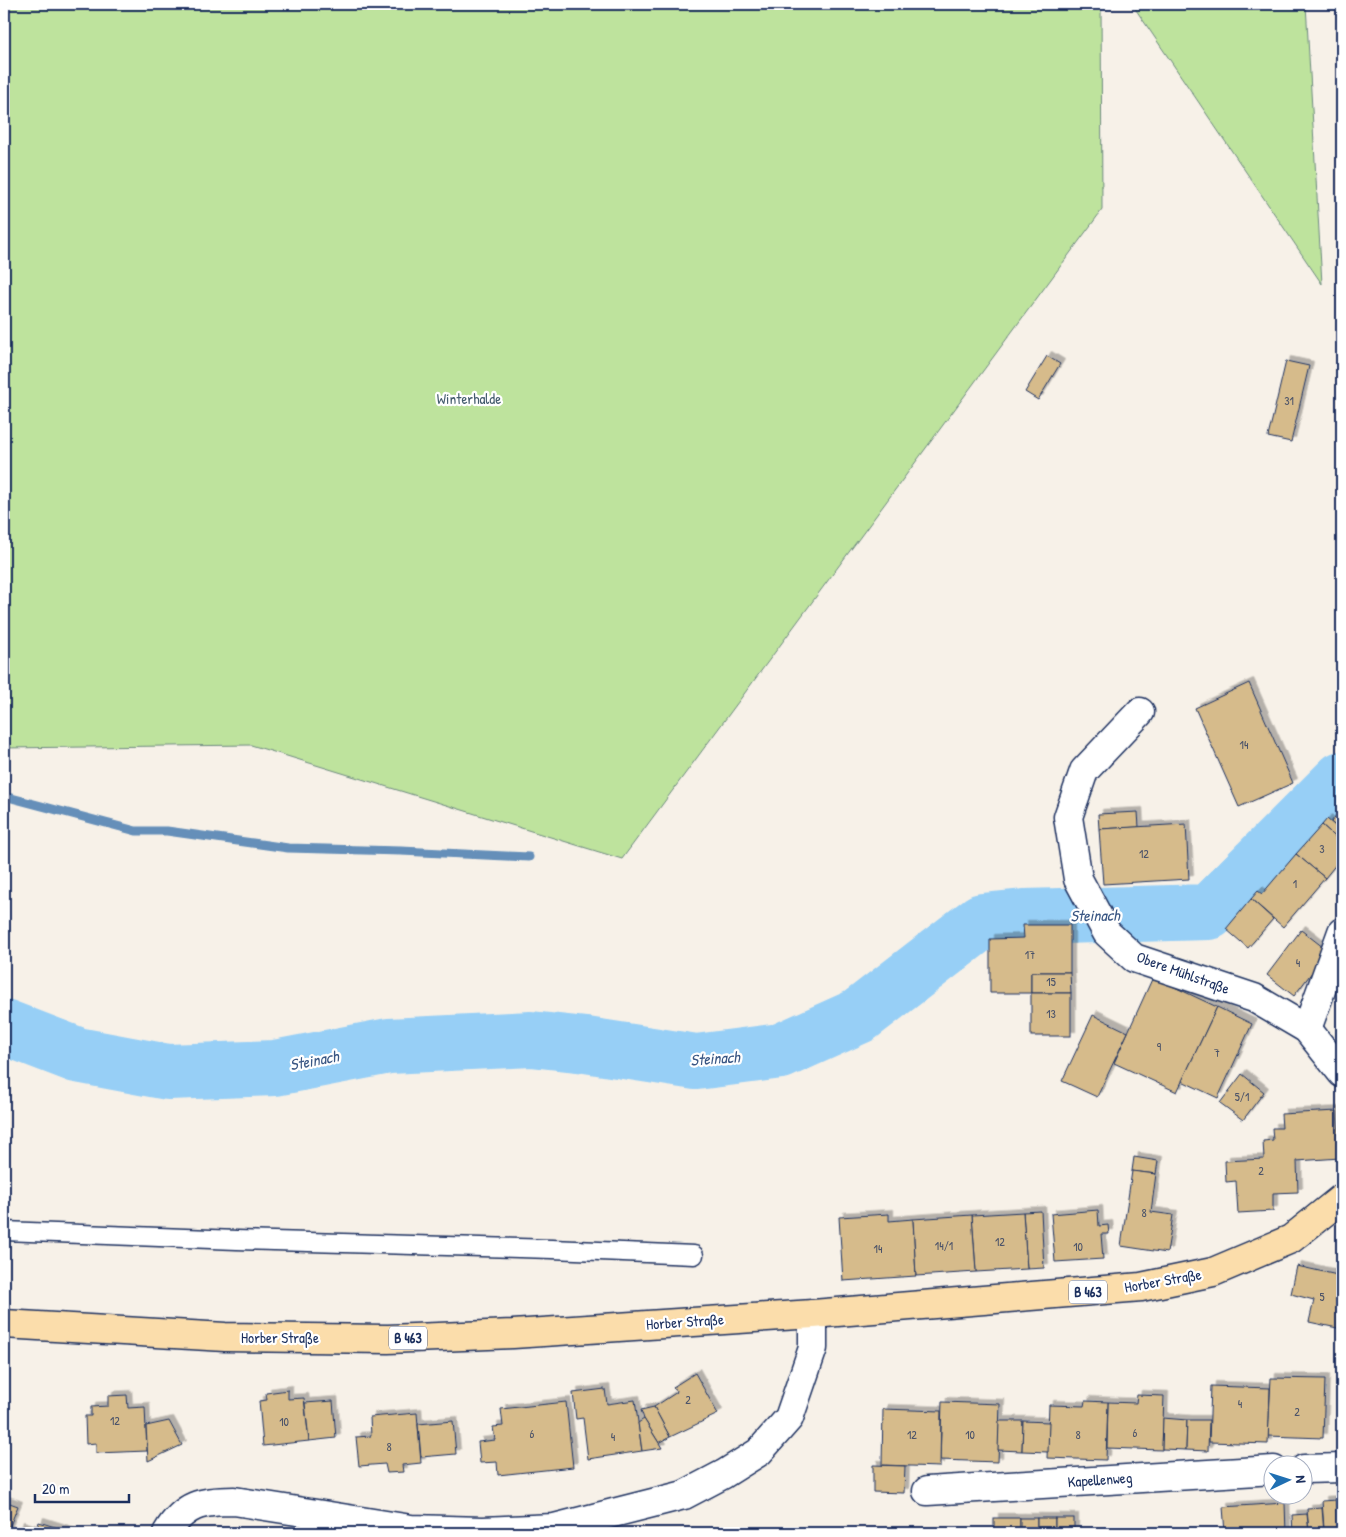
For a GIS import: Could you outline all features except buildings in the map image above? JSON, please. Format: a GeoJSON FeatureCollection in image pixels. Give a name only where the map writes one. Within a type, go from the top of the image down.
{"type":"FeatureCollection","features":[{"type":"Feature","properties":{"kind":"main road","name":"Horber Straße"},"geometry":{"type":"LineString","coordinates":[[4,1324],[225,1337],[388,1339],[513,1334],[813,1314],[1141,1287],[1213,1272],[1291,1238],[1342,1198]]}},
{"type":"Feature","properties":{"kind":"street","name":"Obere Mühlstraße"},"geometry":{"type":"LineString","coordinates":[[1140,712],[1084,771],[1068,817],[1078,879],[1107,933],[1134,958],[1254,998],[1307,1029],[1342,1073]]}},
{"type":"Feature","properties":{"kind":"street"},"geometry":{"type":"LineString","coordinates":[[1307,1029],[1342,932]]}},
{"type":"Feature","properties":{"kind":"street"},"geometry":{"type":"LineString","coordinates":[[167,1533],[174,1521],[186,1510],[201,1503],[217,1501],[234,1501],[411,1529],[483,1531],[554,1528],[684,1495],[724,1474],[759,1452],[789,1418],[813,1348],[813,1314]]}},
{"type":"Feature","properties":{"kind":"street"},"geometry":{"type":"LineString","coordinates":[[1314,1469],[1342,1468]]}},
{"type":"Feature","properties":{"kind":"street","name":"Kapellenweg"},"geometry":{"type":"LineString","coordinates":[[927,1491],[1264,1471]]}},
{"type":"Feature","properties":{"kind":"lane"},"geometry":{"type":"LineString","coordinates":[[4,1231],[694,1255]]}},
{"type":"Feature","properties":{"kind":"green space","name":"Winterhalde"},"geometry":{"type":"Polygon","coordinates":[[[4,4],[1101,4],[1102,210],[622,859],[251,745],[4,748],[4,4]]]}},
{"type":"Feature","properties":{"kind":"green space"},"geometry":{"type":"Polygon","coordinates":[[[1132,4],[1306,4],[1322,284],[1132,4]]]}},
{"type":"Feature","properties":{"kind":"waterway","name":"Steinach"},"geometry":{"type":"LineString","coordinates":[[4,1027],[77,1055],[168,1072],[275,1068],[389,1046],[531,1039],[586,1045],[696,1062],[781,1051],[859,1016],[982,921],[1024,917],[1209,912],[1342,779]]}},
{"type":"Feature","properties":{"kind":"waterway"},"geometry":{"type":"LineString","coordinates":[[4,796],[136,831],[167,831],[288,848],[529,857]]}}]}
